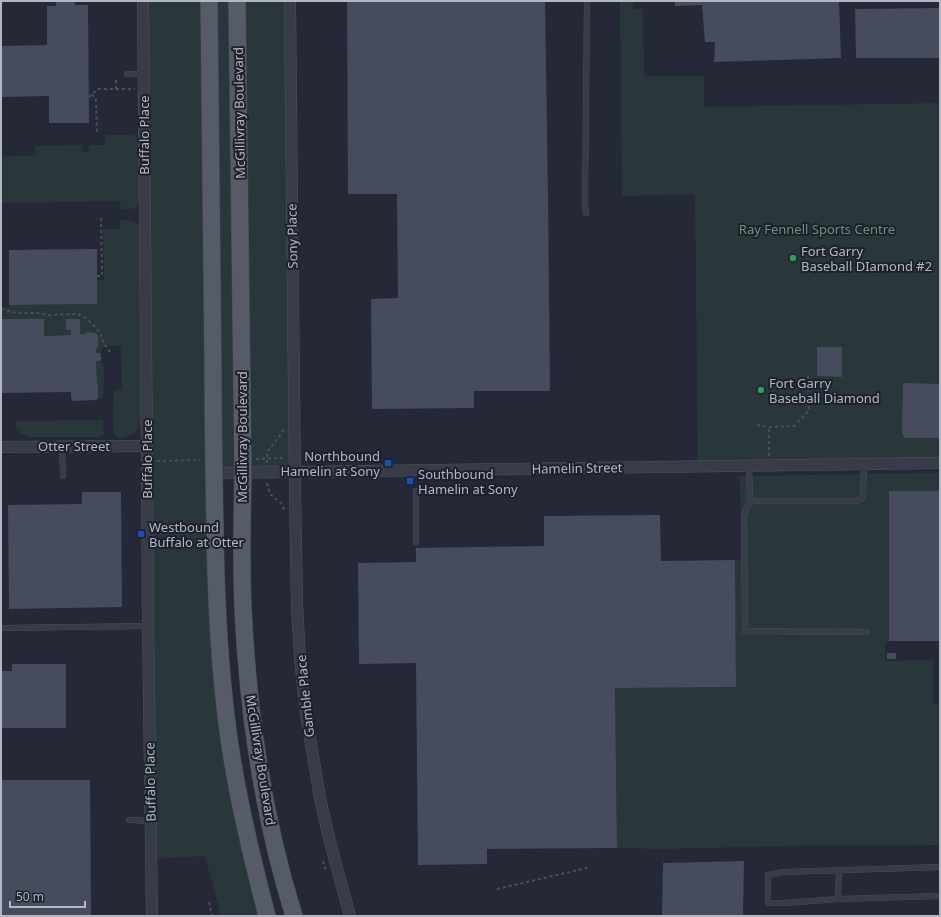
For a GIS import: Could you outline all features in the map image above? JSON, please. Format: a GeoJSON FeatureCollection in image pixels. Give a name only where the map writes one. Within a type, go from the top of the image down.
{"type":"FeatureCollection","features":[{"type":"Feature","properties":{"kind":"main road","name":"McGillivray Boulevard"},"geometry":{"type":"LineString","coordinates":[[209,1],[214,473],[218,620],[222,680],[235,776],[253,864],[267,916]]}},
{"type":"Feature","properties":{"kind":"main road","name":"McGillivray Boulevard"},"geometry":{"type":"LineString","coordinates":[[237,1],[243,473],[243,608],[256,746],[265,798],[294,916]]}},
{"type":"Feature","properties":{"kind":"street","name":"Buffalo Place"},"geometry":{"type":"LineString","coordinates":[[143,1],[149,734],[152,916]]}},
{"type":"Feature","properties":{"kind":"street","name":"Sony Place"},"geometry":{"type":"LineString","coordinates":[[290,1],[294,472]]}},
{"type":"Feature","properties":{"kind":"street","name":"Otter Street"},"geometry":{"type":"LineString","coordinates":[[1,447],[147,446]]}},
{"type":"Feature","properties":{"kind":"street","name":"Hamelin Street"},"geometry":{"type":"LineString","coordinates":[[214,473],[940,463]]}},
{"type":"Feature","properties":{"kind":"street","name":"Gamble Place"},"geometry":{"type":"LineString","coordinates":[[294,472],[297,605],[300,658],[306,714],[320,798],[338,876],[350,916]]}},
{"type":"Feature","properties":{"kind":"lane"},"geometry":{"type":"LineString","coordinates":[[586,213],[587,1]]}},
{"type":"Feature","properties":{"kind":"lane"},"geometry":{"type":"LineString","coordinates":[[127,74],[144,74]]}},
{"type":"Feature","properties":{"kind":"lane"},"geometry":{"type":"LineString","coordinates":[[62,446],[63,476]]}},
{"type":"Feature","properties":{"kind":"lane"},"geometry":{"type":"LineString","coordinates":[[750,501],[856,501],[863,498],[864,464]]}},
{"type":"Feature","properties":{"kind":"lane"},"geometry":{"type":"LineString","coordinates":[[749,466],[750,501],[744,515],[746,631],[868,632]]}},
{"type":"Feature","properties":{"kind":"lane"},"geometry":{"type":"LineString","coordinates":[[416,491],[416,542]]}},
{"type":"Feature","properties":{"kind":"lane"},"geometry":{"type":"LineString","coordinates":[[1,628],[148,626]]}},
{"type":"Feature","properties":{"kind":"lane"},"geometry":{"type":"LineString","coordinates":[[129,820],[151,821]]}},
{"type":"Feature","properties":{"kind":"lane"},"geometry":{"type":"LineString","coordinates":[[940,867],[784,872],[768,875],[768,903],[838,898],[940,896]]}},
{"type":"Feature","properties":{"kind":"lane"},"geometry":{"type":"LineString","coordinates":[[838,870],[838,898]]}},
{"type":"Feature","properties":{"kind":"path"},"geometry":{"type":"LineString","coordinates":[[116,78],[116,89]]}},
{"type":"Feature","properties":{"kind":"path"},"geometry":{"type":"LineString","coordinates":[[89,97],[98,89],[144,90]]}},
{"type":"Feature","properties":{"kind":"path"},"geometry":{"type":"LineString","coordinates":[[92,94],[96,100],[97,134]]}},
{"type":"Feature","properties":{"kind":"path"},"geometry":{"type":"LineString","coordinates":[[97,276],[102,276],[101,216]]}},
{"type":"Feature","properties":{"kind":"path"},"geometry":{"type":"LineString","coordinates":[[1,309],[17,313],[81,315],[101,335],[110,352]]}},
{"type":"Feature","properties":{"kind":"path"},"geometry":{"type":"LineString","coordinates":[[757,425],[794,426],[809,410],[808,375]]}},
{"type":"Feature","properties":{"kind":"path"},"geometry":{"type":"LineString","coordinates":[[768,465],[769,426]]}},
{"type":"Feature","properties":{"kind":"path"},"geometry":{"type":"LineString","coordinates":[[266,459],[267,452],[282,433],[283,428]]}},
{"type":"Feature","properties":{"kind":"path"},"geometry":{"type":"LineString","coordinates":[[254,458],[294,458]]}},
{"type":"Feature","properties":{"kind":"path"},"geometry":{"type":"LineString","coordinates":[[147,461],[202,460]]}},
{"type":"Feature","properties":{"kind":"path"},"geometry":{"type":"LineString","coordinates":[[497,889],[587,868]]}},
{"type":"Feature","properties":{"kind":"path"},"geometry":{"type":"LineString","coordinates":[[209,902],[212,916]]}},
{"type":"Feature","properties":{"kind":"green space"},"geometry":{"type":"Polygon","coordinates":[[[143,1],[290,1],[294,472],[214,473],[218,627],[267,916],[221,916],[205,856],[151,859],[143,1]]]}},
{"type":"Feature","properties":{"kind":"green space","name":"Ray Fennell Sports Centre"},"geometry":{"type":"Polygon","coordinates":[[[620,1],[633,1],[633,9],[643,9],[644,76],[704,76],[704,107],[940,103],[940,463],[698,466],[695,194],[622,196],[620,1]]]}},
{"type":"Feature","properties":{"kind":"green space"},"geometry":{"type":"Polygon","coordinates":[[[106,135],[132,135],[138,138],[139,200],[135,208],[121,209],[120,201],[1,203],[1,157],[35,155],[35,146],[82,145],[82,152],[88,152],[89,145],[105,145],[106,135]]]}},
{"type":"Feature","properties":{"kind":"green space"},"geometry":{"type":"Polygon","coordinates":[[[120,220],[133,221],[139,226],[141,422],[133,433],[120,439],[114,432],[113,418],[114,390],[122,390],[121,346],[104,345],[100,353],[96,353],[96,349],[98,347],[98,335],[96,333],[87,332],[86,334],[80,334],[80,319],[66,319],[66,330],[71,330],[71,335],[44,336],[44,319],[1,319],[1,307],[8,307],[9,305],[97,304],[97,280],[104,280],[103,229],[120,229],[120,220]]]}},
{"type":"Feature","properties":{"kind":"green space"},"geometry":{"type":"Polygon","coordinates":[[[96,361],[100,361],[104,366],[104,387],[101,399],[96,400],[98,398],[98,384],[96,361]]]}},
{"type":"Feature","properties":{"kind":"green space"},"geometry":{"type":"Polygon","coordinates":[[[103,420],[104,435],[99,437],[30,437],[21,434],[16,429],[15,424],[17,421],[103,420]]]}},
{"type":"Feature","properties":{"kind":"green space"},"geometry":{"type":"Polygon","coordinates":[[[940,473],[940,491],[889,491],[889,641],[885,642],[886,661],[933,660],[933,704],[940,704],[940,845],[784,846],[663,849],[617,848],[615,688],[736,687],[735,560],[742,561],[739,476],[940,473]]]}},
{"type":"Feature","properties":{"kind":"building"},"geometry":{"type":"Polygon","coordinates":[[[56,1],[75,1],[75,5],[88,5],[89,123],[49,123],[49,96],[1,97],[1,46],[47,45],[47,6],[56,6],[56,1]]]}},
{"type":"Feature","properties":{"kind":"building"},"geometry":{"type":"Polygon","coordinates":[[[347,1],[545,1],[550,391],[474,391],[474,408],[372,409],[371,299],[398,298],[397,194],[348,194],[347,1]]]}},
{"type":"Feature","properties":{"kind":"building"},"geometry":{"type":"Polygon","coordinates":[[[675,1],[839,1],[841,58],[714,62],[715,42],[705,42],[702,5],[675,6],[675,1]]]}},
{"type":"Feature","properties":{"kind":"building"},"geometry":{"type":"Polygon","coordinates":[[[940,8],[940,58],[856,58],[855,9],[940,8]]]}},
{"type":"Feature","properties":{"kind":"building"},"geometry":{"type":"Polygon","coordinates":[[[97,249],[97,304],[9,305],[9,250],[97,249]]]}},
{"type":"Feature","properties":{"kind":"building"},"geometry":{"type":"Polygon","coordinates":[[[1,319],[44,319],[44,336],[71,335],[71,330],[66,330],[66,319],[80,319],[80,334],[86,334],[87,332],[96,333],[98,335],[98,347],[96,349],[96,353],[100,353],[101,360],[96,361],[98,398],[96,400],[73,401],[71,398],[71,392],[1,393],[1,319]]]}},
{"type":"Feature","properties":{"kind":"building"},"geometry":{"type":"Polygon","coordinates":[[[817,347],[842,347],[842,377],[817,376],[817,347]]]}},
{"type":"Feature","properties":{"kind":"building"},"geometry":{"type":"Polygon","coordinates":[[[903,383],[940,384],[940,438],[905,438],[902,433],[903,383]]]}},
{"type":"Feature","properties":{"kind":"building"},"geometry":{"type":"Polygon","coordinates":[[[889,491],[940,491],[940,641],[889,641],[889,491]]]}},
{"type":"Feature","properties":{"kind":"building"},"geometry":{"type":"Polygon","coordinates":[[[82,492],[121,492],[122,607],[9,609],[8,505],[82,504],[82,492]]]}},
{"type":"Feature","properties":{"kind":"building"},"geometry":{"type":"Polygon","coordinates":[[[660,515],[661,561],[735,560],[736,687],[615,688],[617,848],[487,849],[487,864],[418,865],[416,663],[359,664],[358,563],[416,562],[416,548],[544,546],[544,516],[660,515]]]}},
{"type":"Feature","properties":{"kind":"building"},"geometry":{"type":"Polygon","coordinates":[[[887,653],[896,653],[896,659],[887,659],[887,653]]]}},
{"type":"Feature","properties":{"kind":"building"},"geometry":{"type":"Polygon","coordinates":[[[12,664],[66,664],[66,728],[1,728],[1,671],[12,671],[12,664]]]}},
{"type":"Feature","properties":{"kind":"building"},"geometry":{"type":"Polygon","coordinates":[[[1,780],[90,780],[91,916],[1,916],[1,780]]]}},
{"type":"Feature","properties":{"kind":"building"},"geometry":{"type":"Polygon","coordinates":[[[744,861],[743,916],[662,916],[663,863],[744,861]]]}},
{"type":"Feature","properties":{"kind":"place","name":"Fort Garry Baseball DIamond #2"},"geometry":{"type":"Point","coordinates":[793,258]}},
{"type":"Feature","properties":{"kind":"place","name":"Fort Garry Baseball Diamond"},"geometry":{"type":"Point","coordinates":[761,390]}},
{"type":"Feature","properties":{"kind":"place","name":"Northbound Hamelin at Sony"},"geometry":{"type":"Point","coordinates":[388,463]}},
{"type":"Feature","properties":{"kind":"place","name":"Southbound Hamelin at Sony"},"geometry":{"type":"Point","coordinates":[410,481]}},
{"type":"Feature","properties":{"kind":"place","name":"Westbound Buffalo at Otter"},"geometry":{"type":"Point","coordinates":[141,534]}}]}
